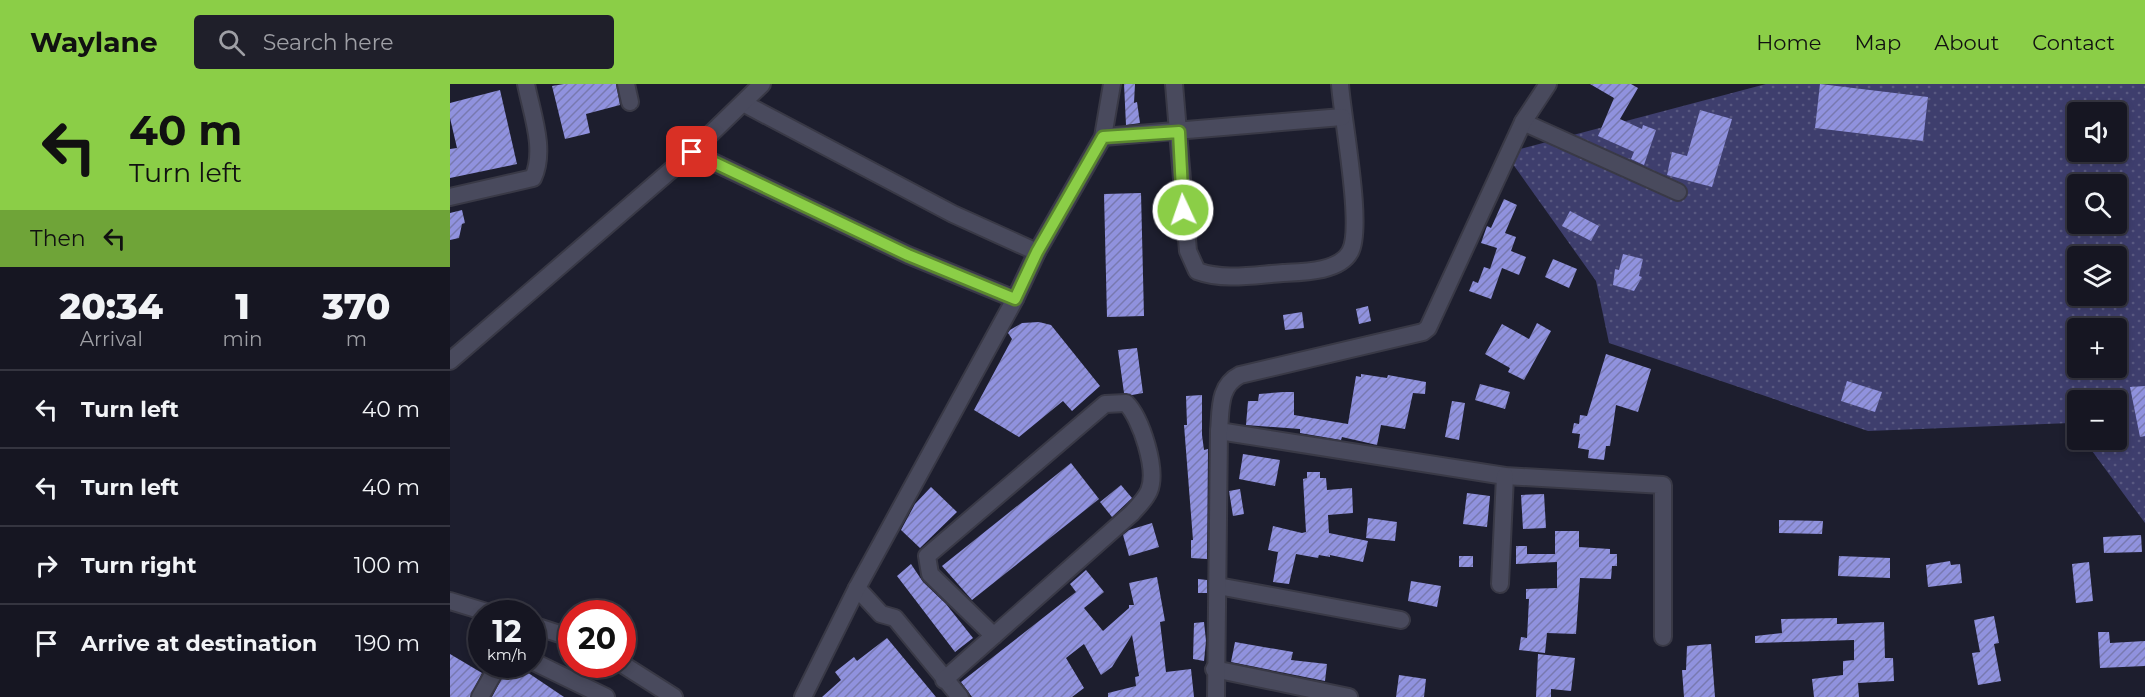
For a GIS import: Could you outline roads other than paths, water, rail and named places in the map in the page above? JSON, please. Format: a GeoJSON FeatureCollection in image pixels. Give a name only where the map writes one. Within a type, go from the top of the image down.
{"type":"FeatureCollection","features":[{"type":"Feature","properties":{"kind":"street"},"geometry":{"type":"LineString","coordinates":[[450,197],[533,178],[539,166],[539,151],[526,84]]}},
{"type":"Feature","properties":{"kind":"street"},"geometry":{"type":"LineString","coordinates":[[626,84],[630,102]]}},
{"type":"Feature","properties":{"kind":"street"},"geometry":{"type":"LineString","coordinates":[[450,361],[692,152],[762,84]]}},
{"type":"Feature","properties":{"kind":"street"},"geometry":{"type":"LineString","coordinates":[[803,697],[857,588],[1015,299],[1037,252],[1103,137],[1112,84]]}},
{"type":"Feature","properties":{"kind":"street"},"geometry":{"type":"LineString","coordinates":[[1174,84],[1188,251],[1197,272],[1210,276],[1232,277],[1314,271],[1336,263],[1350,254],[1354,243],[1354,212],[1340,84]]}},
{"type":"Feature","properties":{"kind":"street"},"geometry":{"type":"LineString","coordinates":[[1216,697],[1214,669],[1218,586],[1219,431],[1223,392],[1232,379],[1423,332],[1428,328],[1523,122],[1548,84]]}},
{"type":"Feature","properties":{"kind":"street"},"geometry":{"type":"LineString","coordinates":[[743,103],[953,214],[1037,252]]}},
{"type":"Feature","properties":{"kind":"street"},"geometry":{"type":"LineString","coordinates":[[1103,137],[1342,117]]}},
{"type":"Feature","properties":{"kind":"street"},"geometry":{"type":"LineString","coordinates":[[1523,122],[1678,192]]}},
{"type":"Feature","properties":{"kind":"street"},"geometry":{"type":"LineString","coordinates":[[692,152],[908,255],[1015,299]]}},
{"type":"Feature","properties":{"kind":"street"},"geometry":{"type":"LineString","coordinates":[[944,680],[994,636],[1132,513],[1147,494],[1152,469],[1136,413],[1126,403],[1105,404],[927,556],[930,574],[994,636]]}},
{"type":"Feature","properties":{"kind":"street"},"geometry":{"type":"LineString","coordinates":[[1219,431],[1505,476],[1663,485],[1663,637]]}},
{"type":"Feature","properties":{"kind":"street"},"geometry":{"type":"LineString","coordinates":[[1500,585],[1505,476]]}},
{"type":"Feature","properties":{"kind":"street"},"geometry":{"type":"LineString","coordinates":[[1218,586],[1401,620]]}},
{"type":"Feature","properties":{"kind":"street"},"geometry":{"type":"LineString","coordinates":[[857,588],[881,614],[895,618],[960,697]]}},
{"type":"Feature","properties":{"kind":"street"},"geometry":{"type":"LineString","coordinates":[[450,601],[468,606]]}},
{"type":"Feature","properties":{"kind":"street"},"geometry":{"type":"LineString","coordinates":[[546,668],[606,697]]}},
{"type":"Feature","properties":{"kind":"street"},"geometry":{"type":"LineString","coordinates":[[1214,669],[1349,697]]}},
{"type":"Feature","properties":{"kind":"street"},"geometry":{"type":"LineString","coordinates":[[636,673],[674,697]]}},
{"type":"Feature","properties":{"kind":"street"},"geometry":{"type":"LineString","coordinates":[[480,697],[491,678]]}}]}
